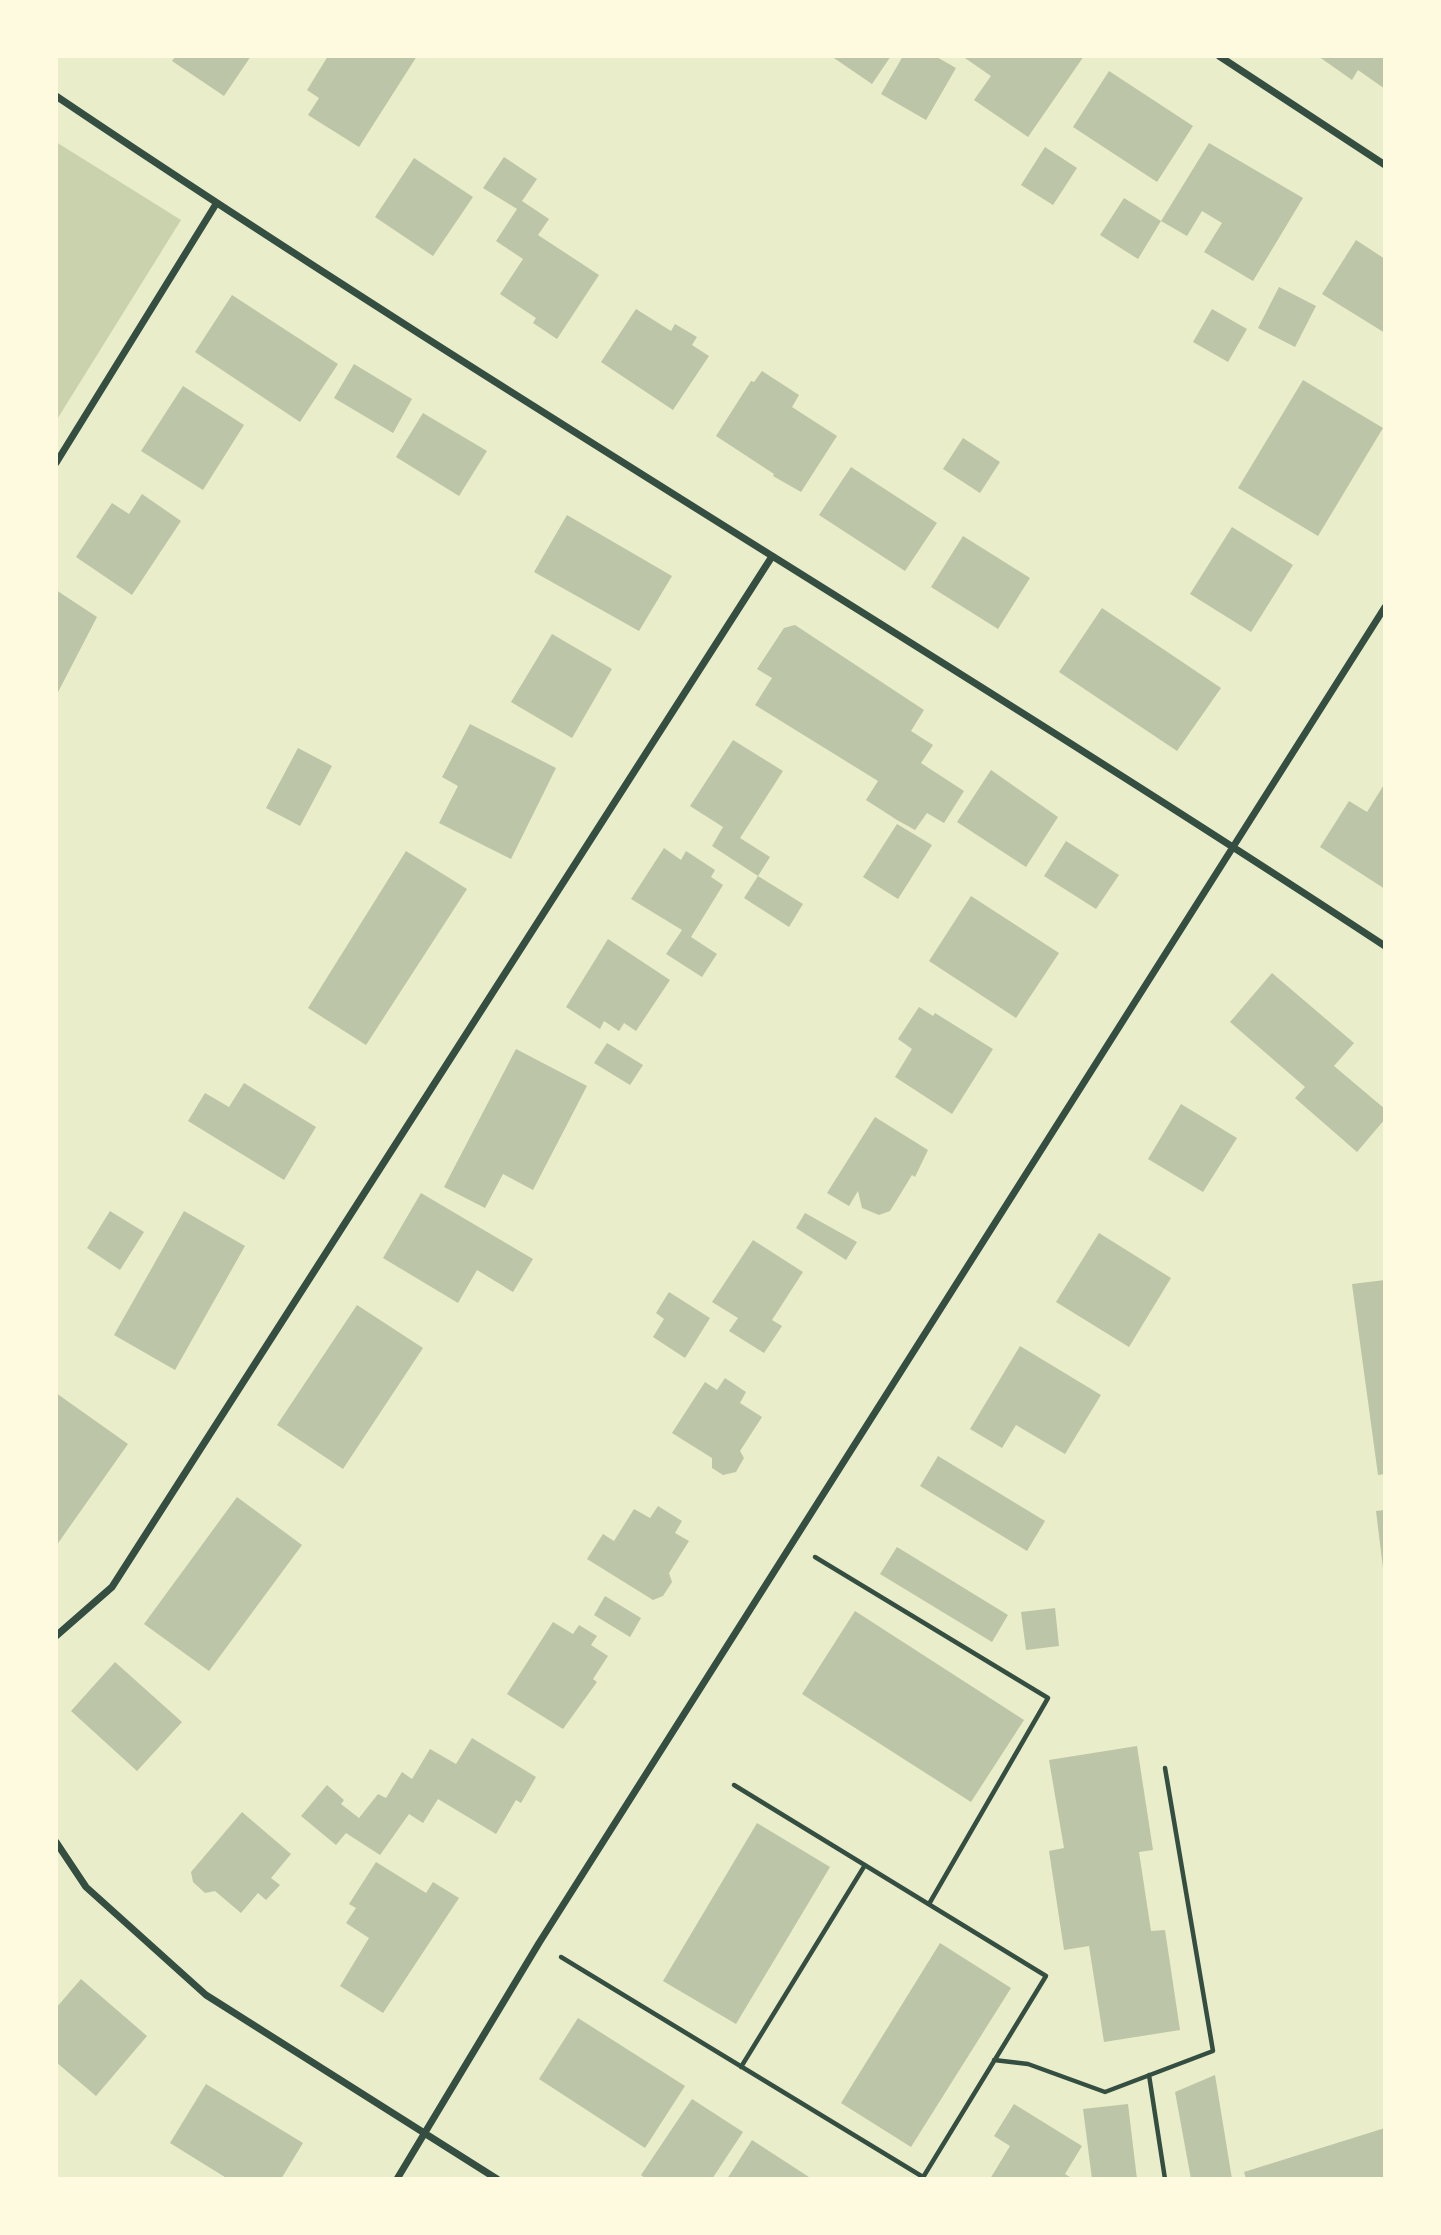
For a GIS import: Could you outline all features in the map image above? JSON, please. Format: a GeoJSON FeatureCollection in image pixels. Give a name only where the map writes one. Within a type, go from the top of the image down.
{"type":"FeatureCollection","features":[{"type":"Feature","properties":{"kind":"street"},"geometry":{"type":"LineString","coordinates":[[1219,56],[1385,165]]}},
{"type":"Feature","properties":{"kind":"street"},"geometry":{"type":"LineString","coordinates":[[56,96],[216,204],[771,558],[1235,847],[1385,946]]}},
{"type":"Feature","properties":{"kind":"street"},"geometry":{"type":"LineString","coordinates":[[56,463],[216,204]]}},
{"type":"Feature","properties":{"kind":"street"},"geometry":{"type":"LineString","coordinates":[[56,1636],[113,1587],[771,558]]}},
{"type":"Feature","properties":{"kind":"street"},"geometry":{"type":"LineString","coordinates":[[397,2179],[539,1944],[1385,607]]}},
{"type":"Feature","properties":{"kind":"street"},"geometry":{"type":"LineString","coordinates":[[56,1842],[86,1887],[206,1995],[497,2179]]}},
{"type":"Feature","properties":{"kind":"path"},"geometry":{"type":"LineString","coordinates":[[792,1544],[1048,1698],[929,1904]]}},
{"type":"Feature","properties":{"kind":"path"},"geometry":{"type":"LineString","coordinates":[[994,2060],[1028,2064],[1105,2092],[1213,2052],[1165,1768]]}},
{"type":"Feature","properties":{"kind":"path"},"geometry":{"type":"LineString","coordinates":[[539,1944],[922,2178],[1046,1976],[734,1785]]}},
{"type":"Feature","properties":{"kind":"path"},"geometry":{"type":"LineString","coordinates":[[741,2067],[865,1865]]}},
{"type":"Feature","properties":{"kind":"path"},"geometry":{"type":"LineString","coordinates":[[1149,2075],[1165,2179]]}},
{"type":"Feature","properties":{"kind":"green space"},"geometry":{"type":"Polygon","coordinates":[[[56,142],[181,220],[56,421],[56,142]]]}},
{"type":"Feature","properties":{"kind":"building"},"geometry":{"type":"Polygon","coordinates":[[[176,56],[251,56],[224,96],[172,61],[176,56]]]}},
{"type":"Feature","properties":{"kind":"building"},"geometry":{"type":"Polygon","coordinates":[[[328,56],[417,56],[359,147],[308,115],[319,98],[307,90],[328,56]]]}},
{"type":"Feature","properties":{"kind":"building"},"geometry":{"type":"Polygon","coordinates":[[[831,56],[891,56],[872,84],[831,56]]]}},
{"type":"Feature","properties":{"kind":"building"},"geometry":{"type":"Polygon","coordinates":[[[903,56],[935,56],[956,68],[926,120],[881,94],[903,56]]]}},
{"type":"Feature","properties":{"kind":"building"},"geometry":{"type":"Polygon","coordinates":[[[962,56],[1084,56],[1028,137],[974,100],[991,76],[962,56]]]}},
{"type":"Feature","properties":{"kind":"building"},"geometry":{"type":"Polygon","coordinates":[[[1318,56],[1385,56],[1385,89],[1358,70],[1352,80],[1318,56]]]}},
{"type":"Feature","properties":{"kind":"building"},"geometry":{"type":"Polygon","coordinates":[[[1109,71],[1193,126],[1157,182],[1073,127],[1109,71]]]}},
{"type":"Feature","properties":{"kind":"building"},"geometry":{"type":"Polygon","coordinates":[[[1209,143],[1303,198],[1253,281],[1204,252],[1222,223],[1202,211],[1187,236],[1161,221],[1209,143]]]}},
{"type":"Feature","properties":{"kind":"building"},"geometry":{"type":"Polygon","coordinates":[[[1045,147],[1077,168],[1053,205],[1021,185],[1045,147]]]}},
{"type":"Feature","properties":{"kind":"building"},"geometry":{"type":"Polygon","coordinates":[[[504,157],[537,179],[522,201],[549,219],[538,235],[599,275],[557,339],[533,323],[536,318],[500,294],[523,259],[496,241],[517,209],[483,188],[504,157]]]}},
{"type":"Feature","properties":{"kind":"building"},"geometry":{"type":"Polygon","coordinates":[[[414,158],[473,197],[433,256],[375,217],[414,158]]]}},
{"type":"Feature","properties":{"kind":"building"},"geometry":{"type":"Polygon","coordinates":[[[1124,198],[1161,221],[1138,259],[1100,235],[1124,198]]]}},
{"type":"Feature","properties":{"kind":"building"},"geometry":{"type":"Polygon","coordinates":[[[1356,240],[1385,259],[1385,333],[1322,294],[1356,240]]]}},
{"type":"Feature","properties":{"kind":"building"},"geometry":{"type":"Polygon","coordinates":[[[1279,287],[1316,306],[1295,347],[1258,328],[1279,287]]]}},
{"type":"Feature","properties":{"kind":"building"},"geometry":{"type":"Polygon","coordinates":[[[232,295],[338,364],[300,422],[195,352],[232,295]]]}},
{"type":"Feature","properties":{"kind":"building"},"geometry":{"type":"Polygon","coordinates":[[[636,309],[671,331],[675,324],[697,337],[692,345],[709,356],[673,410],[601,362],[636,309]]]}},
{"type":"Feature","properties":{"kind":"building"},"geometry":{"type":"Polygon","coordinates":[[[1212,309],[1247,329],[1228,362],[1193,342],[1212,309]]]}},
{"type":"Feature","properties":{"kind":"building"},"geometry":{"type":"Polygon","coordinates":[[[354,364],[412,399],[393,433],[334,398],[354,364]]]}},
{"type":"Feature","properties":{"kind":"building"},"geometry":{"type":"Polygon","coordinates":[[[762,371],[799,395],[792,407],[837,436],[801,492],[716,436],[751,381],[754,382],[762,371]]]}},
{"type":"Feature","properties":{"kind":"building"},"geometry":{"type":"Polygon","coordinates":[[[1303,380],[1383,428],[1318,536],[1238,488],[1303,380]]]}},
{"type":"Feature","properties":{"kind":"building"},"geometry":{"type":"Polygon","coordinates":[[[183,386],[244,425],[203,490],[141,451],[183,386]]]}},
{"type":"Feature","properties":{"kind":"building"},"geometry":{"type":"Polygon","coordinates":[[[423,413],[487,451],[459,496],[396,457],[423,413]]]}},
{"type":"Feature","properties":{"kind":"building"},"geometry":{"type":"Polygon","coordinates":[[[963,438],[1000,462],[980,493],[943,469],[963,438]]]}},
{"type":"Feature","properties":{"kind":"building"},"geometry":{"type":"Polygon","coordinates":[[[851,467],[937,523],[905,571],[819,515],[851,467]]]}},
{"type":"Feature","properties":{"kind":"building"},"geometry":{"type":"Polygon","coordinates":[[[142,494],[181,521],[132,595],[76,557],[112,503],[129,514],[142,494]]]}},
{"type":"Feature","properties":{"kind":"building"},"geometry":{"type":"Polygon","coordinates":[[[567,515],[672,576],[639,631],[534,572],[567,515]]]}},
{"type":"Feature","properties":{"kind":"building"},"geometry":{"type":"Polygon","coordinates":[[[1232,527],[1293,565],[1251,632],[1190,594],[1232,527]]]}},
{"type":"Feature","properties":{"kind":"building"},"geometry":{"type":"Polygon","coordinates":[[[963,536],[1030,578],[998,629],[931,587],[963,536]]]}},
{"type":"Feature","properties":{"kind":"building"},"geometry":{"type":"Polygon","coordinates":[[[56,590],[97,617],[56,696],[56,590]]]}},
{"type":"Feature","properties":{"kind":"building"},"geometry":{"type":"Polygon","coordinates":[[[1102,608],[1221,688],[1177,751],[1059,672],[1102,608]]]}},
{"type":"Feature","properties":{"kind":"building"},"geometry":{"type":"Polygon","coordinates":[[[795,625],[924,710],[911,731],[933,745],[921,763],[964,791],[944,823],[927,813],[915,830],[897,820],[866,800],[878,781],[755,705],[772,678],[757,669],[784,628],[795,625]]]}},
{"type":"Feature","properties":{"kind":"building"},"geometry":{"type":"Polygon","coordinates":[[[552,634],[612,669],[572,738],[511,702],[552,634]]]}},
{"type":"Feature","properties":{"kind":"building"},"geometry":{"type":"Polygon","coordinates":[[[470,724],[556,768],[511,859],[439,823],[458,786],[442,777],[470,724]]]}},
{"type":"Feature","properties":{"kind":"building"},"geometry":{"type":"Polygon","coordinates":[[[733,740],[783,771],[740,838],[770,857],[758,876],[712,846],[723,827],[690,806],[733,740]]]}},
{"type":"Feature","properties":{"kind":"building"},"geometry":{"type":"Polygon","coordinates":[[[298,748],[332,766],[300,826],[266,808],[298,748]]]}},
{"type":"Feature","properties":{"kind":"building"},"geometry":{"type":"Polygon","coordinates":[[[991,770],[1058,817],[1026,867],[957,822],[991,770]]]}},
{"type":"Feature","properties":{"kind":"building"},"geometry":{"type":"Polygon","coordinates":[[[1385,783],[1385,889],[1320,847],[1349,801],[1367,812],[1385,783]]]}},
{"type":"Feature","properties":{"kind":"building"},"geometry":{"type":"Polygon","coordinates":[[[897,824],[932,845],[898,899],[863,877],[897,824]]]}},
{"type":"Feature","properties":{"kind":"building"},"geometry":{"type":"Polygon","coordinates":[[[1066,841],[1119,875],[1096,909],[1044,876],[1066,841]]]}},
{"type":"Feature","properties":{"kind":"building"},"geometry":{"type":"Polygon","coordinates":[[[664,848],[681,860],[686,851],[715,870],[711,877],[723,885],[691,937],[717,954],[702,977],[666,954],[682,930],[631,899],[664,848]]]}},
{"type":"Feature","properties":{"kind":"building"},"geometry":{"type":"Polygon","coordinates":[[[406,851],[467,889],[366,1045],[308,1008],[406,851]]]}},
{"type":"Feature","properties":{"kind":"building"},"geometry":{"type":"Polygon","coordinates":[[[758,876],[803,904],[789,927],[744,898],[758,876]]]}},
{"type":"Feature","properties":{"kind":"building"},"geometry":{"type":"Polygon","coordinates":[[[971,896],[1059,953],[1016,1018],[929,961],[971,896]]]}},
{"type":"Feature","properties":{"kind":"building"},"geometry":{"type":"Polygon","coordinates":[[[608,939],[670,980],[636,1031],[624,1023],[619,1031],[604,1021],[600,1029],[566,1007],[608,939]]]}},
{"type":"Feature","properties":{"kind":"building"},"geometry":{"type":"Polygon","coordinates":[[[1272,973],[1354,1043],[1334,1066],[1385,1109],[1385,1119],[1357,1152],[1295,1098],[1305,1087],[1230,1022],[1272,973]]]}},
{"type":"Feature","properties":{"kind":"building"},"geometry":{"type":"Polygon","coordinates":[[[919,1007],[933,1016],[935,1013],[993,1049],[952,1114],[895,1077],[912,1049],[898,1039],[919,1007]]]}},
{"type":"Feature","properties":{"kind":"building"},"geometry":{"type":"Polygon","coordinates":[[[607,1043],[643,1065],[630,1085],[594,1063],[607,1043]]]}},
{"type":"Feature","properties":{"kind":"building"},"geometry":{"type":"Polygon","coordinates":[[[516,1049],[587,1086],[533,1190],[503,1174],[485,1208],[444,1187],[516,1049]]]}},
{"type":"Feature","properties":{"kind":"building"},"geometry":{"type":"Polygon","coordinates":[[[244,1083],[316,1127],[284,1180],[188,1121],[205,1093],[229,1107],[244,1083]]]}},
{"type":"Feature","properties":{"kind":"building"},"geometry":{"type":"Polygon","coordinates":[[[1181,1104],[1237,1138],[1203,1192],[1148,1159],[1181,1104]]]}},
{"type":"Feature","properties":{"kind":"building"},"geometry":{"type":"Polygon","coordinates":[[[875,1117],[928,1150],[915,1177],[912,1175],[890,1211],[879,1215],[862,1208],[858,1191],[849,1206],[827,1193],[875,1117]]]}},
{"type":"Feature","properties":{"kind":"building"},"geometry":{"type":"Polygon","coordinates":[[[421,1193],[533,1259],[513,1292],[477,1270],[458,1303],[383,1258],[421,1193]]]}},
{"type":"Feature","properties":{"kind":"building"},"geometry":{"type":"Polygon","coordinates":[[[110,1211],[144,1232],[120,1270],[87,1248],[110,1211]]]}},
{"type":"Feature","properties":{"kind":"building"},"geometry":{"type":"Polygon","coordinates":[[[184,1211],[245,1246],[175,1370],[114,1335],[184,1211]]]}},
{"type":"Feature","properties":{"kind":"building"},"geometry":{"type":"Polygon","coordinates":[[[805,1213],[857,1242],[846,1260],[796,1228],[805,1213]]]}},
{"type":"Feature","properties":{"kind":"building"},"geometry":{"type":"Polygon","coordinates":[[[1099,1233],[1171,1278],[1129,1347],[1056,1302],[1099,1233]]]}},
{"type":"Feature","properties":{"kind":"building"},"geometry":{"type":"Polygon","coordinates":[[[753,1240],[803,1272],[772,1320],[782,1326],[764,1353],[729,1331],[738,1318],[712,1302],[753,1240]]]}},
{"type":"Feature","properties":{"kind":"building"},"geometry":{"type":"Polygon","coordinates":[[[1385,1280],[1385,1474],[1378,1475],[1352,1284],[1385,1280]]]}},
{"type":"Feature","properties":{"kind":"building"},"geometry":{"type":"Polygon","coordinates":[[[669,1292],[710,1318],[685,1358],[653,1337],[664,1319],[656,1313],[669,1292]]]}},
{"type":"Feature","properties":{"kind":"building"},"geometry":{"type":"Polygon","coordinates":[[[357,1305],[423,1348],[343,1469],[277,1425],[357,1305]]]}},
{"type":"Feature","properties":{"kind":"building"},"geometry":{"type":"Polygon","coordinates":[[[1020,1346],[1101,1395],[1065,1454],[1016,1425],[1002,1448],[970,1429],[1020,1346]]]}},
{"type":"Feature","properties":{"kind":"building"},"geometry":{"type":"Polygon","coordinates":[[[725,1378],[746,1392],[740,1403],[762,1417],[740,1451],[744,1458],[736,1472],[723,1475],[712,1468],[712,1458],[672,1433],[705,1382],[717,1390],[725,1378]]]}},
{"type":"Feature","properties":{"kind":"building"},"geometry":{"type":"Polygon","coordinates":[[[56,1393],[128,1444],[56,1546],[56,1393]]]}},
{"type":"Feature","properties":{"kind":"building"},"geometry":{"type":"Polygon","coordinates":[[[938,1456],[1045,1521],[1027,1551],[920,1486],[938,1456]]]}},
{"type":"Feature","properties":{"kind":"building"},"geometry":{"type":"Polygon","coordinates":[[[237,1497],[302,1545],[209,1671],[144,1624],[237,1497]]]}},
{"type":"Feature","properties":{"kind":"building"},"geometry":{"type":"Polygon","coordinates":[[[658,1506],[682,1521],[675,1533],[689,1541],[669,1573],[672,1582],[663,1596],[653,1600],[587,1559],[603,1534],[614,1541],[634,1509],[650,1518],[658,1506]]]}},
{"type":"Feature","properties":{"kind":"building"},"geometry":{"type":"Polygon","coordinates":[[[1385,1510],[1385,1568],[1383,1568],[1376,1511],[1385,1510]]]}},
{"type":"Feature","properties":{"kind":"building"},"geometry":{"type":"Polygon","coordinates":[[[897,1547],[1008,1615],[992,1642],[880,1574],[897,1547]]]}},
{"type":"Feature","properties":{"kind":"building"},"geometry":{"type":"Polygon","coordinates":[[[605,1596],[641,1618],[630,1637],[594,1615],[605,1596]]]}},
{"type":"Feature","properties":{"kind":"building"},"geometry":{"type":"Polygon","coordinates":[[[1055,1608],[1059,1646],[1026,1650],[1021,1612],[1055,1608]]]}},
{"type":"Feature","properties":{"kind":"building"},"geometry":{"type":"Polygon","coordinates":[[[855,1611],[1024,1720],[971,1802],[802,1694],[855,1611]]]}},
{"type":"Feature","properties":{"kind":"building"},"geometry":{"type":"Polygon","coordinates":[[[553,1622],[573,1634],[579,1625],[597,1636],[591,1645],[608,1656],[593,1679],[597,1682],[563,1729],[507,1694],[553,1622]]]}},
{"type":"Feature","properties":{"kind":"building"},"geometry":{"type":"Polygon","coordinates":[[[115,1662],[182,1722],[137,1771],[71,1711],[115,1662]]]}},
{"type":"Feature","properties":{"kind":"building"},"geometry":{"type":"Polygon","coordinates":[[[472,1738],[536,1777],[521,1803],[516,1800],[496,1834],[438,1799],[423,1823],[409,1814],[380,1855],[346,1833],[336,1845],[301,1816],[327,1785],[344,1800],[341,1804],[359,1818],[378,1794],[386,1798],[402,1772],[412,1779],[430,1749],[456,1764],[472,1738]]]}},
{"type":"Feature","properties":{"kind":"building"},"geometry":{"type":"Polygon","coordinates":[[[1137,1746],[1153,1850],[1139,1852],[1151,1931],[1165,1930],[1180,2030],[1104,2042],[1089,1946],[1064,1950],[1049,1851],[1064,1848],[1049,1760],[1137,1746]]]}},
{"type":"Feature","properties":{"kind":"building"},"geometry":{"type":"Polygon","coordinates":[[[242,1812],[291,1854],[271,1878],[280,1885],[266,1900],[258,1893],[241,1913],[215,1891],[205,1893],[193,1882],[191,1872],[242,1812]]]}},
{"type":"Feature","properties":{"kind":"building"},"geometry":{"type":"Polygon","coordinates":[[[757,1823],[830,1867],[736,2024],[663,1981],[757,1823]]]}},
{"type":"Feature","properties":{"kind":"building"},"geometry":{"type":"Polygon","coordinates":[[[376,1862],[426,1893],[433,1882],[459,1898],[383,2013],[340,1986],[369,1938],[346,1923],[356,1908],[349,1904],[376,1862]]]}},
{"type":"Feature","properties":{"kind":"building"},"geometry":{"type":"Polygon","coordinates":[[[940,1943],[1011,1988],[911,2147],[841,2103],[940,1943]]]}},
{"type":"Feature","properties":{"kind":"building"},"geometry":{"type":"Polygon","coordinates":[[[81,1979],[147,2036],[96,2096],[56,2062],[56,2008],[81,1979]]]}},
{"type":"Feature","properties":{"kind":"building"},"geometry":{"type":"Polygon","coordinates":[[[578,2018],[685,2086],[645,2148],[539,2079],[578,2018]]]}},
{"type":"Feature","properties":{"kind":"building"},"geometry":{"type":"Polygon","coordinates":[[[1215,2075],[1232,2179],[1191,2179],[1175,2092],[1215,2075]]]}},
{"type":"Feature","properties":{"kind":"building"},"geometry":{"type":"Polygon","coordinates":[[[206,2084],[303,2143],[281,2179],[228,2179],[170,2143],[206,2084]]]}},
{"type":"Feature","properties":{"kind":"building"},"geometry":{"type":"Polygon","coordinates":[[[692,2099],[743,2132],[712,2179],[646,2179],[641,2175],[692,2099]]]}},
{"type":"Feature","properties":{"kind":"building"},"geometry":{"type":"Polygon","coordinates":[[[1014,2104],[1082,2146],[1065,2174],[1073,2179],[990,2179],[1010,2146],[994,2136],[1014,2104]]]}},
{"type":"Feature","properties":{"kind":"building"},"geometry":{"type":"Polygon","coordinates":[[[1128,2104],[1137,2179],[1092,2179],[1083,2109],[1128,2104]]]}},
{"type":"Feature","properties":{"kind":"building"},"geometry":{"type":"Polygon","coordinates":[[[1385,2128],[1385,2179],[1246,2179],[1244,2172],[1385,2128]]]}},
{"type":"Feature","properties":{"kind":"building"},"geometry":{"type":"Polygon","coordinates":[[[752,2140],[812,2179],[727,2179],[752,2140]]]}}]}
